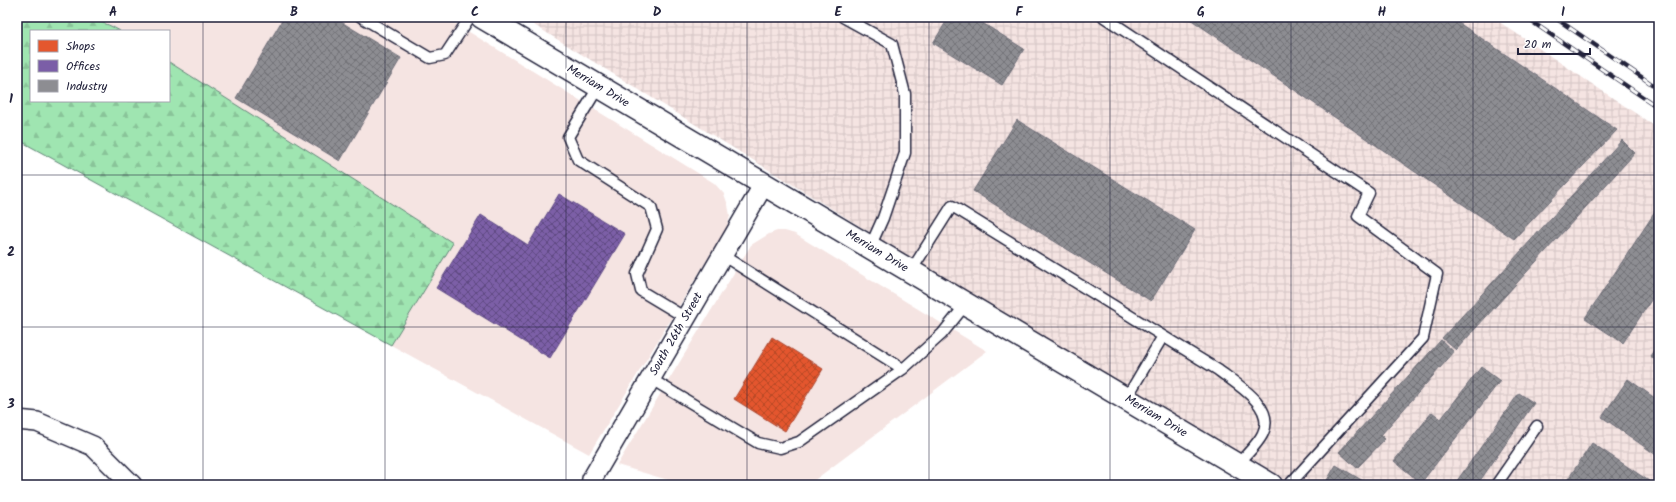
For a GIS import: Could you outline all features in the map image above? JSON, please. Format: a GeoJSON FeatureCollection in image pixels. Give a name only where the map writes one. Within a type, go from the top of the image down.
{"type":"FeatureCollection","features":[{"type":"Feature","properties":{"kind":"main road","name":"Merriam Drive"},"geometry":{"type":"LineString","coordinates":[[482,17],[1271,485]]}},
{"type":"Feature","properties":{"kind":"street","name":"South 26th Street"},"geometry":{"type":"LineString","coordinates":[[591,485],[592,479],[764,184]]}},
{"type":"Feature","properties":{"kind":"street"},"geometry":{"type":"LineString","coordinates":[[17,420],[37,422],[93,446],[132,485]]}},
{"type":"Feature","properties":{"kind":"lane"},"geometry":{"type":"LineString","coordinates":[[361,17],[430,58],[445,55],[470,17]]}},
{"type":"Feature","properties":{"kind":"lane"},"geometry":{"type":"LineString","coordinates":[[842,17],[892,44],[905,94],[905,153],[883,218],[870,247]]}},
{"type":"Feature","properties":{"kind":"lane"},"geometry":{"type":"LineString","coordinates":[[1104,17],[1368,193],[1358,216],[1437,274],[1423,338],[1289,485]]}},
{"type":"Feature","properties":{"kind":"lane"},"geometry":{"type":"LineString","coordinates":[[599,86],[568,137],[578,160],[651,207],[657,229],[637,274],[641,291],[686,318]]}},
{"type":"Feature","properties":{"kind":"lane"},"geometry":{"type":"LineString","coordinates":[[911,271],[952,206],[1218,370],[1255,398],[1263,409],[1266,424],[1263,434],[1238,465]]}},
{"type":"Feature","properties":{"kind":"lane"},"geometry":{"type":"LineString","coordinates":[[722,255],[903,369]]}},
{"type":"Feature","properties":{"kind":"lane"},"geometry":{"type":"LineString","coordinates":[[651,379],[758,444],[780,448],[799,442],[903,369],[942,334],[966,304]]}},
{"type":"Feature","properties":{"kind":"lane"},"geometry":{"type":"LineString","coordinates":[[1126,398],[1163,336]]}},
{"type":"Feature","properties":{"kind":"lane"},"geometry":{"type":"LineString","coordinates":[[1496,485],[1537,426]]}},
{"type":"Feature","properties":{"kind":"shaded area"},"geometry":{"type":"Polygon","coordinates":[[[79,17],[445,17],[714,183],[724,194],[728,205],[730,216],[727,227],[589,454],[391,345],[453,243],[170,63],[170,30],[118,30],[114,27],[79,17]]]}},
{"type":"Feature","properties":{"kind":"shaded area"},"geometry":{"type":"Polygon","coordinates":[[[521,17],[1492,17],[1659,129],[1659,485],[1279,485],[521,17]]]}},
{"type":"Feature","properties":{"kind":"shaded area"},"geometry":{"type":"Polygon","coordinates":[[[777,231],[785,231],[795,234],[987,351],[808,485],[685,485],[617,465],[751,245],[777,231]]]}},
{"type":"Feature","properties":{"kind":"green space"},"geometry":{"type":"Polygon","coordinates":[[[57,16],[83,18],[96,21],[118,30],[30,30],[30,102],[170,102],[170,63],[453,243],[391,345],[24,143],[17,132],[17,17],[57,16]]]}},
{"type":"Feature","properties":{"kind":"building: Shops"},"geometry":{"type":"Polygon","coordinates":[[[772,337],[823,369],[785,431],[734,399],[772,337]]]}},
{"type":"Feature","properties":{"kind":"building: Offices"},"geometry":{"type":"Polygon","coordinates":[[[559,194],[625,234],[550,358],[436,288],[481,215],[528,245],[559,194]]]}},
{"type":"Feature","properties":{"kind":"building: Industry"},"geometry":{"type":"Polygon","coordinates":[[[284,17],[333,17],[401,58],[340,161],[236,98],[284,17]]]}},
{"type":"Feature","properties":{"kind":"building: Industry"},"geometry":{"type":"Polygon","coordinates":[[[949,17],[973,17],[1024,49],[1002,85],[933,43],[949,17]]]}},
{"type":"Feature","properties":{"kind":"building: Industry"},"geometry":{"type":"Polygon","coordinates":[[[1187,17],[1450,17],[1617,130],[1514,239],[1187,17]]]}},
{"type":"Feature","properties":{"kind":"building: Industry"},"geometry":{"type":"Polygon","coordinates":[[[1017,120],[1195,230],[1151,301],[973,191],[1017,120]]]}},
{"type":"Feature","properties":{"kind":"building: Industry"},"geometry":{"type":"Polygon","coordinates":[[[1622,140],[1635,153],[1456,350],[1442,338],[1622,140]]]}},
{"type":"Feature","properties":{"kind":"building: Industry"},"geometry":{"type":"Polygon","coordinates":[[[1659,206],[1659,288],[1623,343],[1585,318],[1659,206]]]}},
{"type":"Feature","properties":{"kind":"building: Industry"},"geometry":{"type":"Polygon","coordinates":[[[1441,340],[1454,352],[1381,435],[1385,439],[1357,468],[1339,452],[1441,340]]]}},
{"type":"Feature","properties":{"kind":"building: Industry"},"geometry":{"type":"Polygon","coordinates":[[[1659,343],[1659,362],[1650,356],[1659,343]]]}},
{"type":"Feature","properties":{"kind":"building: Industry"},"geometry":{"type":"Polygon","coordinates":[[[1481,367],[1500,381],[1421,483],[1394,461],[1432,412],[1441,419],[1481,367]]]}},
{"type":"Feature","properties":{"kind":"building: Industry"},"geometry":{"type":"Polygon","coordinates":[[[1628,379],[1659,401],[1659,457],[1602,417],[1628,379]]]}},
{"type":"Feature","properties":{"kind":"building: Industry"},"geometry":{"type":"Polygon","coordinates":[[[1519,393],[1534,403],[1477,485],[1454,485],[1519,393]]]}},
{"type":"Feature","properties":{"kind":"building: Industry"},"geometry":{"type":"Polygon","coordinates":[[[1592,443],[1655,485],[1571,485],[1566,482],[1592,443]]]}},
{"type":"Feature","properties":{"kind":"building: Industry"},"geometry":{"type":"Polygon","coordinates":[[[1336,465],[1370,485],[1335,485],[1327,480],[1336,465]]]}},
{"type":"Feature","properties":{"kind":"railway"},"geometry":{"type":"LineString","coordinates":[[1525,17],[1659,108]]}},
{"type":"Feature","properties":{"kind":"railway"},"geometry":{"type":"LineString","coordinates":[[1554,17],[1659,89]]}}]}
